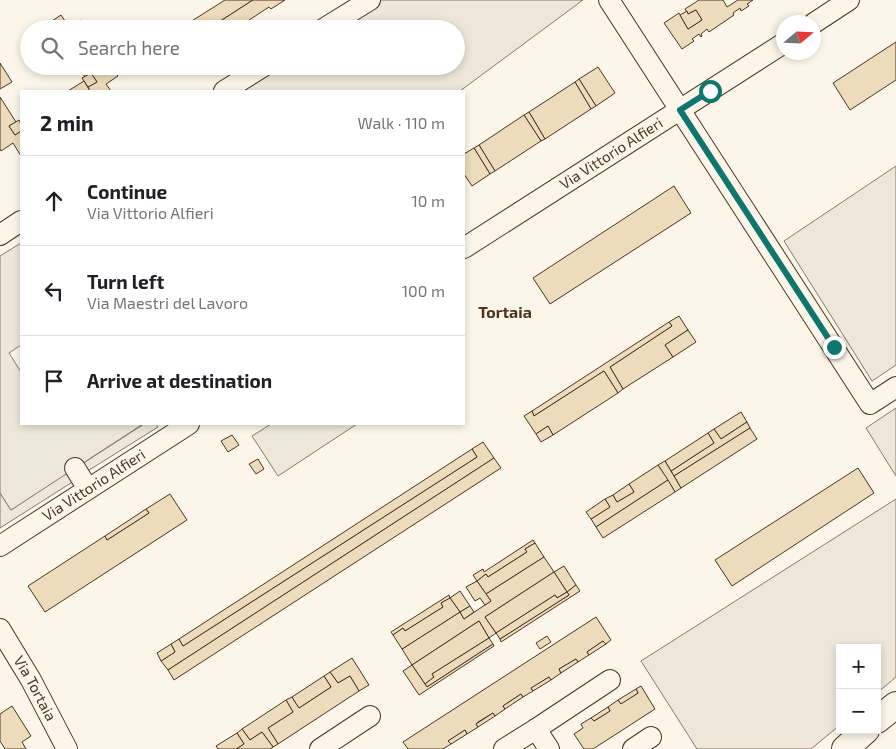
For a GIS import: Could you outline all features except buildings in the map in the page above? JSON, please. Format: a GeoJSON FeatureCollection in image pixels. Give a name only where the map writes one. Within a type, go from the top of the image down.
{"type":"FeatureCollection","features":[{"type":"Feature","properties":{"kind":"main road"},"geometry":{"type":"LineString","coordinates":[[881,717],[896,705]]}},
{"type":"Feature","properties":{"kind":"main road"},"geometry":{"type":"LineString","coordinates":[[845,749],[862,734]]}},
{"type":"Feature","properties":{"kind":"street"},"geometry":{"type":"LineString","coordinates":[[338,20],[370,0]]}},
{"type":"Feature","properties":{"kind":"street"},"geometry":{"type":"LineString","coordinates":[[609,0],[870,404],[896,387]]}},
{"type":"Feature","properties":{"kind":"street"},"geometry":{"type":"LineString","coordinates":[[821,18],[849,0]]}},
{"type":"Feature","properties":{"kind":"street","name":"Via Vittorio Alfieri"},"geometry":{"type":"LineString","coordinates":[[465,247],[776,48]]}},
{"type":"Feature","properties":{"kind":"street"},"geometry":{"type":"LineString","coordinates":[[226,90],[250,75]]}},
{"type":"Feature","properties":{"kind":"street"},"geometry":{"type":"LineString","coordinates":[[0,235],[20,222]]}},
{"type":"Feature","properties":{"kind":"street","name":"Via Vittorio Alfieri"},"geometry":{"type":"LineString","coordinates":[[0,546],[186,425]]}},
{"type":"Feature","properties":{"kind":"street"},"geometry":{"type":"LineString","coordinates":[[75,468],[88,489]]}},
{"type":"Feature","properties":{"kind":"street","name":"Via Tortaia"},"geometry":{"type":"LineString","coordinates":[[0,629],[31,680],[67,749]]}},
{"type":"Feature","properties":{"kind":"street"},"geometry":{"type":"LineString","coordinates":[[504,749],[610,680]]}},
{"type":"Feature","properties":{"kind":"street"},"geometry":{"type":"LineString","coordinates":[[320,749],[370,716]]}},
{"type":"Feature","properties":{"kind":"street"},"geometry":{"type":"LineString","coordinates":[[536,729],[549,749]]}},
{"type":"Feature","properties":{"kind":"street"},"geometry":{"type":"LineString","coordinates":[[633,749],[652,737]]}},
{"type":"Feature","properties":{"kind":"shaded area"},"geometry":{"type":"Polygon","coordinates":[[[352,0],[583,0],[461,90],[226,90],[250,75],[465,75],[465,20],[332,20],[352,0]]]}},
{"type":"Feature","properties":{"kind":"shaded area"},"geometry":{"type":"Polygon","coordinates":[[[896,166],[896,365],[872,381],[784,241],[896,166]]]}},
{"type":"Feature","properties":{"kind":"shaded area"},"geometry":{"type":"Polygon","coordinates":[[[20,244],[20,346],[9,353],[20,370],[20,425],[141,425],[11,510],[0,493],[0,256],[20,244]]]}},
{"type":"Feature","properties":{"kind":"shaded area"},"geometry":{"type":"Polygon","coordinates":[[[896,408],[896,476],[866,428],[896,408]]]}},
{"type":"Feature","properties":{"kind":"shaded area"},"geometry":{"type":"Polygon","coordinates":[[[142,425],[157,425],[158,427],[86,472],[82,464],[142,425]]]}},
{"type":"Feature","properties":{"kind":"shaded area"},"geometry":{"type":"Polygon","coordinates":[[[269,425],[355,425],[278,476],[252,436],[269,425]]]}},
{"type":"Feature","properties":{"kind":"shaded area"},"geometry":{"type":"Polygon","coordinates":[[[68,472],[74,481],[0,528],[0,493],[11,510],[68,472]]]}},
{"type":"Feature","properties":{"kind":"shaded area"},"geometry":{"type":"Polygon","coordinates":[[[896,499],[896,677],[881,690],[881,644],[836,644],[836,728],[811,749],[697,749],[641,661],[896,499]]]}},
{"type":"Feature","properties":{"kind":"district","name":"Tortaia"},"geometry":{"type":"Point","coordinates":[505,312]}},
{"type":"Feature","properties":{"kind":"route"},"geometry":{"type":"LineString","coordinates":[[710,91],[680,110],[834,347]]}}]}
